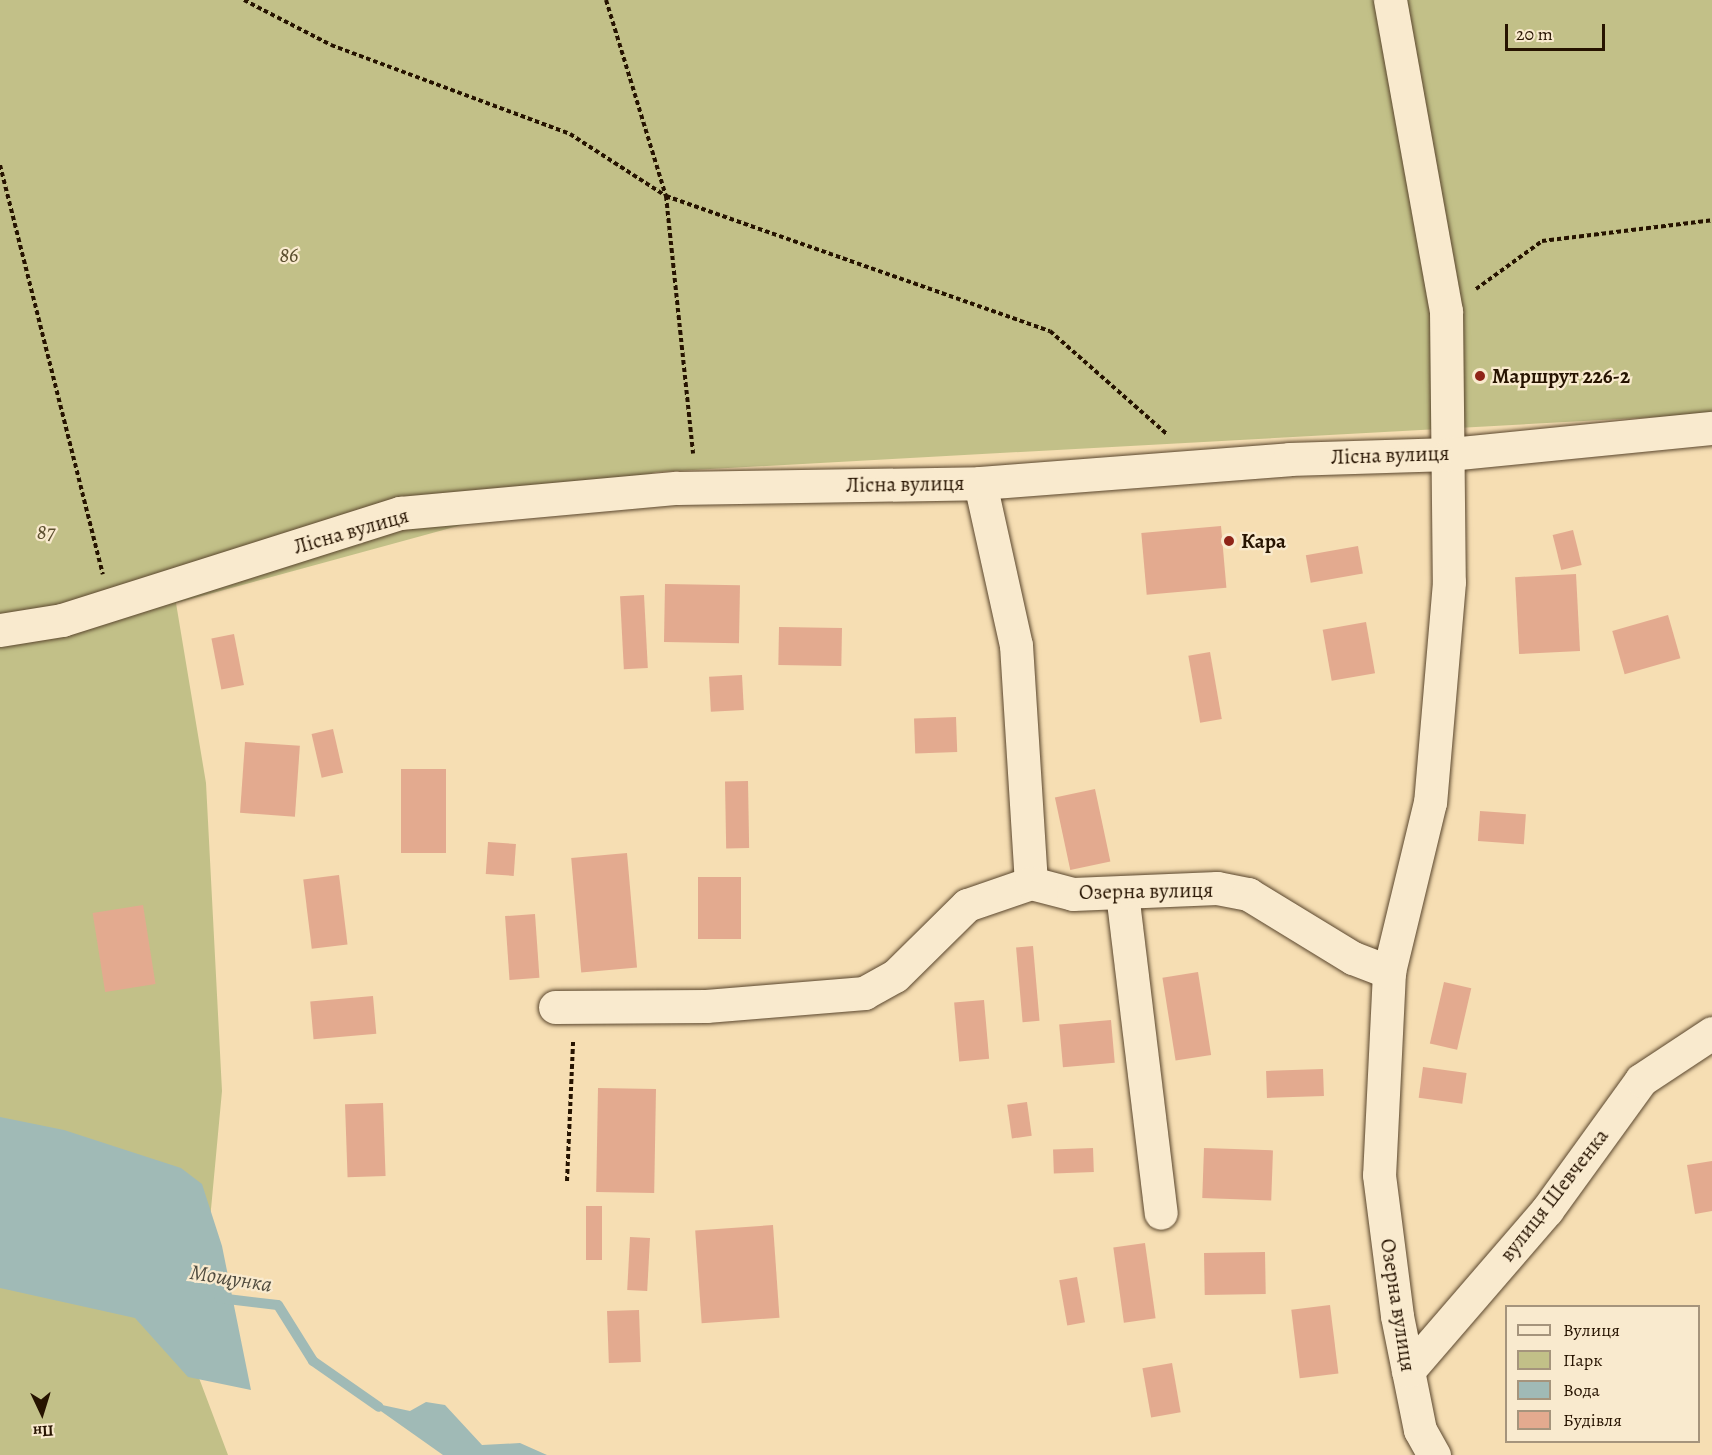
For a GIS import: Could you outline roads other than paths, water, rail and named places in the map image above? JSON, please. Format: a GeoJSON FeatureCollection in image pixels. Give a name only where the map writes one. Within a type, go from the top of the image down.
{"type":"FeatureCollection","features":[{"type":"Feature","properties":{"kind":"street","name":"Озерна вулиця"},"geometry":{"type":"LineString","coordinates":[[1390,0],[1446,311],[1450,454],[1449,582],[1430,802],[1389,972],[1379,1175],[1408,1371],[1420,1430],[1434,1455]]}},
{"type":"Feature","properties":{"kind":"street","name":"Лісна вулиця"},"geometry":{"type":"LineString","coordinates":[[0,630],[62,620],[400,513],[697,487],[980,483],[1206,468],[1289,459],[1450,454],[1712,428]]}},
{"type":"Feature","properties":{"kind":"street"},"geometry":{"type":"LineString","coordinates":[[565,1007],[706,1006],[864,993],[895,976],[967,905],[1031,883],[1016,645],[980,483]]}},
{"type":"Feature","properties":{"kind":"street","name":"Озерна вулиця"},"geometry":{"type":"LineString","coordinates":[[1031,883],[1073,894],[1217,888],[1248,894],[1353,958],[1389,972]]}},
{"type":"Feature","properties":{"kind":"street"},"geometry":{"type":"LineString","coordinates":[[1122,893],[1161,1213]]}},
{"type":"Feature","properties":{"kind":"street","name":"вулиця Шевченка"},"geometry":{"type":"LineString","coordinates":[[1408,1371],[1547,1210],[1641,1080],[1712,1032]]}},
{"type":"Feature","properties":{"kind":"water"},"geometry":{"type":"Polygon","coordinates":[[[0,1117],[64,1130],[181,1168],[202,1184],[222,1246],[251,1390],[188,1377],[135,1318],[0,1288],[0,1117]]]}},
{"type":"Feature","properties":{"kind":"water"},"geometry":{"type":"Polygon","coordinates":[[[368,1402],[410,1411],[426,1402],[445,1405],[482,1445],[520,1443],[547,1455],[443,1455],[368,1402]]]}},
{"type":"Feature","properties":{"kind":"waterway","name":"Мощунка"},"geometry":{"type":"LineString","coordinates":[[219,1298],[278,1305],[313,1361],[379,1407]]}},
{"type":"Feature","properties":{"kind":"place","name":"Маршрут 226-2"},"geometry":{"type":"Point","coordinates":[1480,376]}},
{"type":"Feature","properties":{"kind":"place","name":"Кара"},"geometry":{"type":"Point","coordinates":[1229,541]}},
{"type":"Feature","properties":{"kind":"park label","name":"86"},"geometry":{"type":"Point","coordinates":[289,255]}},
{"type":"Feature","properties":{"kind":"park label","name":"87"},"geometry":{"type":"Point","coordinates":[46,532]}}]}
